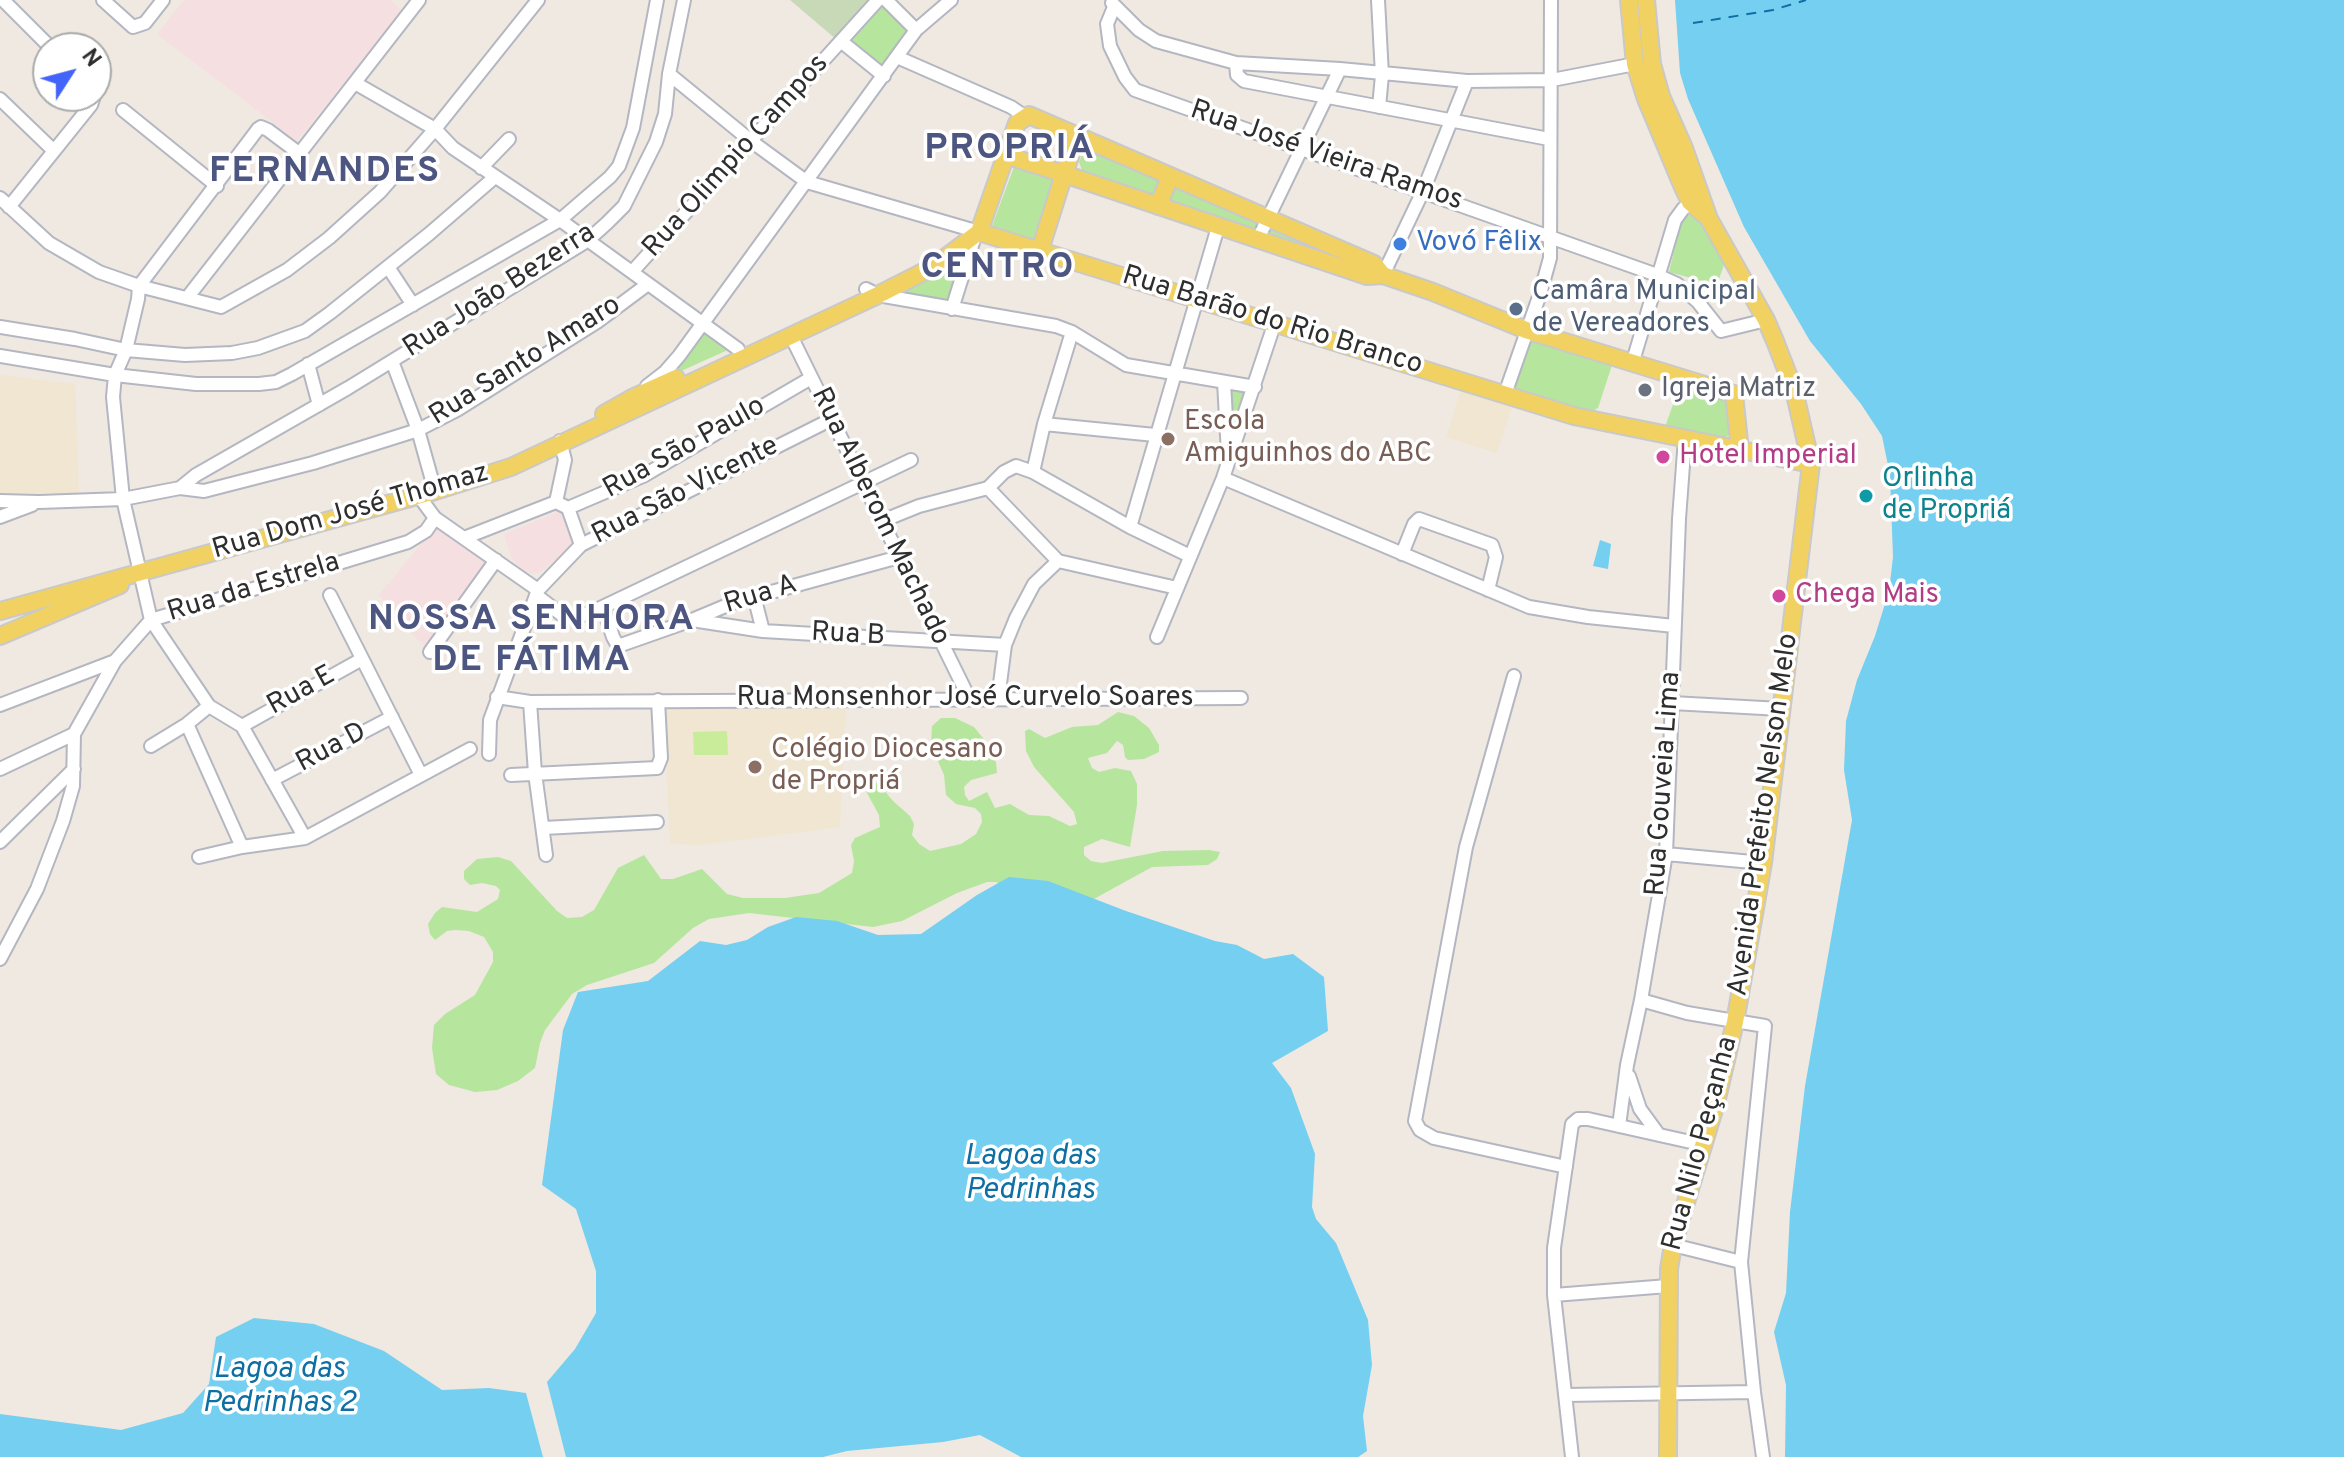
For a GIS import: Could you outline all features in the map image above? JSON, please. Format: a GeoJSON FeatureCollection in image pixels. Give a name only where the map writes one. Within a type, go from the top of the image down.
{"type":"FeatureCollection","features":[{"type":"Feature","properties":{"kind":"main road"},"geometry":{"type":"LineString","coordinates":[[1629,0],[1635,64],[1657,130],[1696,197]]}},
{"type":"Feature","properties":{"kind":"main road"},"geometry":{"type":"LineString","coordinates":[[1646,0],[1649,46],[1656,81],[1696,197]]}},
{"type":"Feature","properties":{"kind":"main road"},"geometry":{"type":"LineString","coordinates":[[561,443],[677,384],[872,292],[933,267],[977,234],[1017,123],[1024,116],[1035,116],[1077,137],[1374,264],[1383,275]]}},
{"type":"Feature","properties":{"kind":"main road"},"geometry":{"type":"LineString","coordinates":[[1040,250],[1077,137]]}},
{"type":"Feature","properties":{"kind":"main road"},"geometry":{"type":"LineString","coordinates":[[1005,155],[1367,276],[1383,275],[1526,330],[1734,394],[1740,451]]}},
{"type":"Feature","properties":{"kind":"main road"},"geometry":{"type":"LineString","coordinates":[[1158,206],[1170,177]]}},
{"type":"Feature","properties":{"kind":"main road","name":"Avenida Prefeito Nelson Melo"},"geometry":{"type":"LineString","coordinates":[[1696,197],[1766,320],[1794,390],[1811,464],[1763,863],[1735,1022]]}},
{"type":"Feature","properties":{"kind":"main road","name":"Rua Barão do Rio Branco"},"geometry":{"type":"LineString","coordinates":[[977,234],[1040,250],[1574,416],[1811,464]]}},
{"type":"Feature","properties":{"kind":"main road"},"geometry":{"type":"LineString","coordinates":[[743,353],[791,336],[872,292]]}},
{"type":"Feature","properties":{"kind":"main road"},"geometry":{"type":"LineString","coordinates":[[561,443],[634,397],[677,384]]}},
{"type":"Feature","properties":{"kind":"main road","name":"Rua Dom José Thomaz"},"geometry":{"type":"LineString","coordinates":[[141,573],[426,493],[536,458],[561,443]]}},
{"type":"Feature","properties":{"kind":"main road"},"geometry":{"type":"LineString","coordinates":[[0,611],[141,573]]}},
{"type":"Feature","properties":{"kind":"main road"},"geometry":{"type":"LineString","coordinates":[[0,636],[141,573]]}},
{"type":"Feature","properties":{"kind":"main road","name":"Rua Nilo Peçanha"},"geometry":{"type":"LineString","coordinates":[[1668,1457],[1668,1286],[1673,1245],[1704,1145],[1735,1022]]}},
{"type":"Feature","properties":{"kind":"street"},"geometry":{"type":"LineString","coordinates":[[3,0],[35,32]]}},
{"type":"Feature","properties":{"kind":"street"},"geometry":{"type":"LineString","coordinates":[[103,0],[133,27],[145,23],[163,0]]}},
{"type":"Feature","properties":{"kind":"street"},"geometry":{"type":"LineString","coordinates":[[85,112],[5,202],[49,243],[99,272],[139,286],[221,307],[287,270],[329,238],[380,192],[435,129],[538,0]]}},
{"type":"Feature","properties":{"kind":"street"},"geometry":{"type":"LineString","coordinates":[[0,356],[115,375],[196,384],[276,382],[560,220],[595,192],[619,166],[633,128],[657,0]]}},
{"type":"Feature","properties":{"kind":"street","name":"Rua João Bezerra"},"geometry":{"type":"LineString","coordinates":[[180,488],[196,475],[319,405],[587,241],[624,206],[644,170],[665,114],[669,74],[684,0]]}},
{"type":"Feature","properties":{"kind":"street","name":"Rua Olimpio Campos"},"geometry":{"type":"LineString","coordinates":[[632,272],[878,0]]}},
{"type":"Feature","properties":{"kind":"street"},"geometry":{"type":"LineString","coordinates":[[886,0],[916,30]]}},
{"type":"Feature","properties":{"kind":"street"},"geometry":{"type":"LineString","coordinates":[[634,397],[665,372],[916,30],[951,0]]}},
{"type":"Feature","properties":{"kind":"street"},"geometry":{"type":"LineString","coordinates":[[1378,0],[1382,75],[1379,107]]}},
{"type":"Feature","properties":{"kind":"street"},"geometry":{"type":"LineString","coordinates":[[1505,394],[1547,272],[1551,0]]}},
{"type":"Feature","properties":{"kind":"street"},"geometry":{"type":"LineString","coordinates":[[187,298],[417,1]]}},
{"type":"Feature","properties":{"kind":"street"},"geometry":{"type":"LineString","coordinates":[[1112,4],[1156,41],[1236,63],[1467,81],[1552,80],[1635,64]]}},
{"type":"Feature","properties":{"kind":"street","name":"Rua José Vieira Ramos"},"geometry":{"type":"LineString","coordinates":[[1112,4],[1107,36],[1114,58],[1132,88],[1657,275],[1677,284],[1698,302],[1721,331],[1766,320]]}},
{"type":"Feature","properties":{"kind":"street"},"geometry":{"type":"LineString","coordinates":[[842,42],[884,76]]}},
{"type":"Feature","properties":{"kind":"street"},"geometry":{"type":"LineString","coordinates":[[897,57],[1011,107],[1024,116]]}},
{"type":"Feature","properties":{"kind":"street"},"geometry":{"type":"LineString","coordinates":[[1236,63],[1237,75],[1244,81],[1549,139]]}},
{"type":"Feature","properties":{"kind":"street"},"geometry":{"type":"LineString","coordinates":[[1258,239],[1340,69]]}},
{"type":"Feature","properties":{"kind":"street"},"geometry":{"type":"LineString","coordinates":[[669,74],[807,182],[977,234],[952,309]]}},
{"type":"Feature","properties":{"kind":"street"},"geometry":{"type":"LineString","coordinates":[[1383,275],[1423,191],[1467,81]]}},
{"type":"Feature","properties":{"kind":"street"},"geometry":{"type":"LineString","coordinates":[[355,83],[435,129],[453,148],[560,220],[743,353]]}},
{"type":"Feature","properties":{"kind":"street"},"geometry":{"type":"LineString","coordinates":[[0,99],[53,150]]}},
{"type":"Feature","properties":{"kind":"street"},"geometry":{"type":"LineString","coordinates":[[123,110],[217,186]]}},
{"type":"Feature","properties":{"kind":"street"},"geometry":{"type":"LineString","coordinates":[[300,154],[261,127],[139,286],[126,350],[115,375],[113,397],[123,499],[151,620],[209,706],[242,726],[305,838]]}},
{"type":"Feature","properties":{"kind":"street"},"geometry":{"type":"LineString","coordinates":[[481,168],[509,139]]}},
{"type":"Feature","properties":{"kind":"street"},"geometry":{"type":"LineString","coordinates":[[0,327],[126,350],[185,355],[232,353],[258,348],[305,331],[388,267],[495,177]]}},
{"type":"Feature","properties":{"kind":"street"},"geometry":{"type":"LineString","coordinates":[[1633,361],[1678,215],[1696,197]]}},
{"type":"Feature","properties":{"kind":"street"},"geometry":{"type":"LineString","coordinates":[[1130,527],[1218,227]]}},
{"type":"Feature","properties":{"kind":"street"},"geometry":{"type":"LineString","coordinates":[[388,267],[413,305]]}},
{"type":"Feature","properties":{"kind":"street","name":"Rua Santo Amaro"},"geometry":{"type":"LineString","coordinates":[[0,501],[123,499],[180,488],[204,491],[313,463],[418,430],[457,410],[597,322],[648,284]]}},
{"type":"Feature","properties":{"kind":"street"},"geometry":{"type":"LineString","coordinates":[[872,292],[952,309],[1040,322],[1072,332],[1126,365],[1255,387]]}},
{"type":"Feature","properties":{"kind":"street"},"geometry":{"type":"LineString","coordinates":[[1157,637],[1223,478],[1275,322]]}},
{"type":"Feature","properties":{"kind":"street"},"geometry":{"type":"LineString","coordinates":[[1033,472],[1072,332]]}},
{"type":"Feature","properties":{"kind":"street","name":"Rua Alberom Machado"},"geometry":{"type":"LineString","coordinates":[[791,336],[969,698]]}},
{"type":"Feature","properties":{"kind":"street"},"geometry":{"type":"LineString","coordinates":[[392,361],[418,430],[426,493],[435,518],[496,560],[562,615],[569,617],[603,607],[911,460]]}},
{"type":"Feature","properties":{"kind":"street"},"geometry":{"type":"LineString","coordinates":[[308,364],[319,405]]}},
{"type":"Feature","properties":{"kind":"street","name":"Rua São Paulo"},"geometry":{"type":"LineString","coordinates":[[464,538],[643,476],[811,378]]}},
{"type":"Feature","properties":{"kind":"street"},"geometry":{"type":"LineString","coordinates":[[1224,382],[1229,461]]}},
{"type":"Feature","properties":{"kind":"street","name":"Rua São Vicente"},"geometry":{"type":"LineString","coordinates":[[489,754],[490,720],[537,592],[581,545],[830,420]]}},
{"type":"Feature","properties":{"kind":"street"},"geometry":{"type":"LineString","coordinates":[[1044,424],[1155,435]]}},
{"type":"Feature","properties":{"kind":"street","name":"Rua Gouveia Lima"},"geometry":{"type":"LineString","coordinates":[[1619,1126],[1627,1065],[1666,854],[1674,626],[1685,438]]}},
{"type":"Feature","properties":{"kind":"street"},"geometry":{"type":"LineString","coordinates":[[561,443],[565,460],[562,505],[581,545]]}},
{"type":"Feature","properties":{"kind":"street"},"geometry":{"type":"LineString","coordinates":[[882,521],[919,506],[988,488],[1013,466],[1033,472],[1130,527],[1190,556]]}},
{"type":"Feature","properties":{"kind":"street"},"geometry":{"type":"LineString","coordinates":[[1223,478],[1529,607],[1674,626]]}},
{"type":"Feature","properties":{"kind":"street"},"geometry":{"type":"LineString","coordinates":[[988,488],[1058,561],[1177,588]]}},
{"type":"Feature","properties":{"kind":"street"},"geometry":{"type":"LineString","coordinates":[[0,517],[39,502]]}},
{"type":"Feature","properties":{"kind":"street","name":"Rua da Estrela"},"geometry":{"type":"LineString","coordinates":[[0,959],[37,889],[71,797],[74,734],[115,661],[151,620],[408,542],[426,531],[435,518]]}},
{"type":"Feature","properties":{"kind":"street"},"geometry":{"type":"LineString","coordinates":[[1402,554],[1417,521],[1423,519],[1495,548],[1496,557],[1488,590]]}},
{"type":"Feature","properties":{"kind":"street","name":"Rua A"},"geometry":{"type":"LineString","coordinates":[[603,607],[615,641],[617,644],[626,643],[754,596],[899,557]]}},
{"type":"Feature","properties":{"kind":"street"},"geometry":{"type":"LineString","coordinates":[[430,652],[496,560]]}},
{"type":"Feature","properties":{"kind":"street"},"geometry":{"type":"LineString","coordinates":[[998,699],[1005,645],[1027,596],[1045,572],[1058,561]]}},
{"type":"Feature","properties":{"kind":"street"},"geometry":{"type":"LineString","coordinates":[[330,595],[420,773]]}},
{"type":"Feature","properties":{"kind":"street"},"geometry":{"type":"LineString","coordinates":[[754,596],[763,631]]}},
{"type":"Feature","properties":{"kind":"street","name":"Rua B"},"geometry":{"type":"LineString","coordinates":[[692,620],[763,631],[1005,645]]}},
{"type":"Feature","properties":{"kind":"street","name":"Rua E"},"geometry":{"type":"LineString","coordinates":[[242,726],[362,659]]}},
{"type":"Feature","properties":{"kind":"street"},"geometry":{"type":"LineString","coordinates":[[0,705],[115,661]]}},
{"type":"Feature","properties":{"kind":"street"},"geometry":{"type":"LineString","coordinates":[[1514,676],[1466,847],[1415,1121],[1420,1130],[1434,1138],[1566,1167]]}},
{"type":"Feature","properties":{"kind":"street","name":"Rua Monsenhor José Curvelo Soares"},"geometry":{"type":"LineString","coordinates":[[497,697],[530,702],[1241,698]]}},
{"type":"Feature","properties":{"kind":"street"},"geometry":{"type":"LineString","coordinates":[[511,775],[658,767],[661,758],[658,700]]}},
{"type":"Feature","properties":{"kind":"street"},"geometry":{"type":"LineString","coordinates":[[530,702],[535,773],[546,855]]}},
{"type":"Feature","properties":{"kind":"street"},"geometry":{"type":"LineString","coordinates":[[1672,703],[1781,709]]}},
{"type":"Feature","properties":{"kind":"street"},"geometry":{"type":"LineString","coordinates":[[151,746],[209,706]]}},
{"type":"Feature","properties":{"kind":"street","name":"Rua D"},"geometry":{"type":"LineString","coordinates":[[272,780],[392,717]]}},
{"type":"Feature","properties":{"kind":"street"},"geometry":{"type":"LineString","coordinates":[[187,724],[242,847]]}},
{"type":"Feature","properties":{"kind":"street"},"geometry":{"type":"LineString","coordinates":[[0,769],[74,734]]}},
{"type":"Feature","properties":{"kind":"street"},"geometry":{"type":"LineString","coordinates":[[199,857],[305,838],[420,773],[470,749]]}},
{"type":"Feature","properties":{"kind":"street"},"geometry":{"type":"LineString","coordinates":[[0,842],[74,769]]}},
{"type":"Feature","properties":{"kind":"street"},"geometry":{"type":"LineString","coordinates":[[544,828],[657,822]]}},
{"type":"Feature","properties":{"kind":"street"},"geometry":{"type":"LineString","coordinates":[[1666,854],[1763,863]]}},
{"type":"Feature","properties":{"kind":"street"},"geometry":{"type":"LineString","coordinates":[[1641,1000],[1687,1013],[1765,1026],[1741,1262],[1763,1457]]}},
{"type":"Feature","properties":{"kind":"street"},"geometry":{"type":"LineString","coordinates":[[1627,1065],[1640,1109],[1659,1135]]}},
{"type":"Feature","properties":{"kind":"street"},"geometry":{"type":"LineString","coordinates":[[1572,1457],[1554,1295],[1554,1248],[1572,1124],[1583,1118],[1704,1145]]}},
{"type":"Feature","properties":{"kind":"street"},"geometry":{"type":"LineString","coordinates":[[1673,1245],[1741,1262]]}},
{"type":"Feature","properties":{"kind":"street"},"geometry":{"type":"LineString","coordinates":[[1554,1295],[1668,1286]]}},
{"type":"Feature","properties":{"kind":"street"},"geometry":{"type":"LineString","coordinates":[[1566,1395],[1754,1392]]}},
{"type":"Feature","properties":{"kind":"shaded area"},"geometry":{"type":"Polygon","coordinates":[[[184,0],[390,0],[402,10],[297,141],[157,34],[184,0]]]}},
{"type":"Feature","properties":{"kind":"shaded area"},"geometry":{"type":"Polygon","coordinates":[[[0,375],[75,384],[79,493],[0,493],[0,375]]]}},
{"type":"Feature","properties":{"kind":"shaded area"},"geometry":{"type":"Polygon","coordinates":[[[1461,390],[1512,407],[1497,453],[1446,437],[1461,390]]]}},
{"type":"Feature","properties":{"kind":"shaded area"},"geometry":{"type":"Polygon","coordinates":[[[560,511],[573,545],[541,572],[532,574],[524,571],[511,557],[504,534],[560,511]]]}},
{"type":"Feature","properties":{"kind":"shaded area"},"geometry":{"type":"Polygon","coordinates":[[[436,526],[485,562],[430,651],[379,595],[436,526]]]}},
{"type":"Feature","properties":{"kind":"shaded area","name":"Colégio Diocesano de Propriá"},"geometry":{"type":"Polygon","coordinates":[[[664,706],[846,708],[840,827],[702,845],[670,844],[664,706]]]}},
{"type":"Feature","properties":{"kind":"green space"},"geometry":{"type":"Polygon","coordinates":[[[790,0],[872,0],[837,40],[790,0]]]}},
{"type":"Feature","properties":{"kind":"green space"},"geometry":{"type":"Polygon","coordinates":[[[883,3],[910,28],[880,69],[849,42],[883,3]]]}},
{"type":"Feature","properties":{"kind":"green space"},"geometry":{"type":"Polygon","coordinates":[[[1091,149],[1157,176],[1159,183],[1155,193],[1148,196],[1084,176],[1079,162],[1083,153],[1091,149]]]}},
{"type":"Feature","properties":{"kind":"green space"},"geometry":{"type":"Polygon","coordinates":[[[1015,164],[1055,177],[1033,239],[992,226],[1015,164]]]}},
{"type":"Feature","properties":{"kind":"green space"},"geometry":{"type":"Polygon","coordinates":[[[1180,186],[1257,222],[1257,226],[1251,231],[1171,202],[1173,190],[1180,186]]]}},
{"type":"Feature","properties":{"kind":"green space"},"geometry":{"type":"Polygon","coordinates":[[[1692,214],[1702,218],[1725,262],[1719,279],[1713,284],[1669,272],[1682,218],[1692,214]]]}},
{"type":"Feature","properties":{"kind":"green space"},"geometry":{"type":"Polygon","coordinates":[[[1273,226],[1379,275],[1268,236],[1268,230],[1273,226]]]}},
{"type":"Feature","properties":{"kind":"green space"},"geometry":{"type":"Polygon","coordinates":[[[963,252],[949,301],[892,295],[963,252]]]}},
{"type":"Feature","properties":{"kind":"green space"},"geometry":{"type":"Polygon","coordinates":[[[702,330],[730,349],[679,372],[674,368],[702,330]]]}},
{"type":"Feature","properties":{"kind":"green space"},"geometry":{"type":"Polygon","coordinates":[[[1532,339],[1612,365],[1598,408],[1590,412],[1511,389],[1532,339]]]}},
{"type":"Feature","properties":{"kind":"green space"},"geometry":{"type":"Polygon","coordinates":[[[1680,385],[1724,399],[1730,434],[1718,439],[1665,427],[1680,385]]]}},
{"type":"Feature","properties":{"kind":"green space"},"geometry":{"type":"Polygon","coordinates":[[[1228,387],[1249,390],[1231,445],[1228,387]]]}},
{"type":"Feature","properties":{"kind":"green space"},"geometry":{"type":"Polygon","coordinates":[[[1118,712],[1134,716],[1149,728],[1159,745],[1159,752],[1144,759],[1128,760],[1123,745],[1117,741],[1107,753],[1088,758],[1092,768],[1099,772],[1115,768],[1131,771],[1137,784],[1137,805],[1130,847],[1102,839],[1084,847],[1084,855],[1091,861],[1102,863],[1163,851],[1220,852],[1217,859],[1208,865],[1152,867],[1092,900],[987,882],[957,893],[902,921],[873,927],[749,913],[709,919],[693,928],[654,963],[587,985],[572,994],[545,1030],[535,1068],[518,1081],[497,1090],[475,1092],[449,1085],[436,1074],[432,1048],[434,1025],[475,995],[493,962],[493,952],[484,937],[469,931],[447,931],[435,940],[428,924],[442,907],[477,912],[498,899],[500,890],[496,886],[482,883],[470,885],[464,879],[464,871],[477,859],[498,857],[511,861],[567,918],[582,917],[594,910],[618,868],[644,855],[661,879],[673,879],[702,869],[727,894],[743,898],[785,898],[819,893],[852,873],[854,861],[851,845],[855,838],[880,827],[879,815],[867,793],[868,781],[879,784],[910,816],[914,824],[912,835],[930,851],[961,844],[976,834],[982,822],[981,814],[975,808],[956,804],[946,795],[944,775],[931,745],[932,726],[941,718],[955,718],[974,727],[995,753],[997,773],[971,780],[964,787],[969,801],[987,792],[995,808],[1010,804],[1029,815],[1049,816],[1070,826],[1077,824],[1074,812],[1034,767],[1026,751],[1025,731],[1029,729],[1045,738],[1072,727],[1098,725],[1118,712]]]}},
{"type":"Feature","properties":{"kind":"green space"},"geometry":{"type":"Polygon","coordinates":[[[727,731],[728,755],[694,755],[693,732],[727,731]]]}},
{"type":"Feature","properties":{"kind":"water"},"geometry":{"type":"Polygon","coordinates":[[[1675,0],[2344,0],[2344,1457],[1785,1457],[1786,1385],[1774,1332],[1786,1293],[1790,1212],[1805,1086],[1852,820],[1844,770],[1846,721],[1857,680],[1889,591],[1893,557],[1890,475],[1882,436],[1861,404],[1810,341],[1744,227],[1688,99],[1680,73],[1675,0]]]}},
{"type":"Feature","properties":{"kind":"water"},"geometry":{"type":"Polygon","coordinates":[[[1600,540],[1611,544],[1608,569],[1593,566],[1600,540]]]}},
{"type":"Feature","properties":{"kind":"water","name":"Lagoa das Pedrinhas"},"geometry":{"type":"Polygon","coordinates":[[[1009,877],[1048,881],[1126,911],[1215,941],[1237,945],[1264,959],[1293,954],[1324,977],[1328,1031],[1272,1063],[1291,1088],[1315,1154],[1312,1207],[1316,1219],[1336,1243],[1368,1320],[1372,1365],[1363,1416],[1367,1451],[1358,1457],[1021,1457],[980,1435],[943,1442],[847,1451],[823,1457],[566,1457],[547,1382],[575,1349],[596,1313],[596,1271],[576,1209],[542,1185],[563,1030],[578,992],[648,981],[700,941],[726,945],[747,940],[768,927],[796,917],[837,921],[878,935],[921,934],[1009,877]]]}},
{"type":"Feature","properties":{"kind":"water","name":"Lagoa das Pedrinhas 2"},"geometry":{"type":"Polygon","coordinates":[[[254,1318],[314,1324],[384,1351],[442,1390],[489,1388],[526,1393],[543,1457],[0,1457],[0,1414],[121,1430],[183,1413],[209,1384],[216,1337],[254,1318]]]}},
{"type":"Feature","properties":{"kind":"ferry route"},"geometry":{"type":"LineString","coordinates":[[1693,23],[1773,10],[1806,0]]}},
{"type":"Feature","properties":{"kind":"place","name":"Vovó Fêlix"},"geometry":{"type":"Point","coordinates":[1400,244]}},
{"type":"Feature","properties":{"kind":"place","name":"Camâra Municipal de Vereadores"},"geometry":{"type":"Point","coordinates":[1516,309]}},
{"type":"Feature","properties":{"kind":"place","name":"Igreja Matriz"},"geometry":{"type":"Point","coordinates":[1645,390]}},
{"type":"Feature","properties":{"kind":"place","name":"Escola Amiguinhos do ABC"},"geometry":{"type":"Point","coordinates":[1168,439]}},
{"type":"Feature","properties":{"kind":"place","name":"Hotel Imperial"},"geometry":{"type":"Point","coordinates":[1663,457]}},
{"type":"Feature","properties":{"kind":"place","name":"Orlinha de Propriá"},"geometry":{"type":"Point","coordinates":[1866,496]}},
{"type":"Feature","properties":{"kind":"place","name":"Chega Mais"},"geometry":{"type":"Point","coordinates":[1779,596]}},
{"type":"Feature","properties":{"kind":"place","name":"Colégio Diocesano de Propriá"},"geometry":{"type":"Point","coordinates":[755,767]}},
{"type":"Feature","properties":{"kind":"district","name":"PROPRIÁ"},"geometry":{"type":"Point","coordinates":[1010,151]}},
{"type":"Feature","properties":{"kind":"district","name":"FERNANDES"},"geometry":{"type":"Point","coordinates":[325,174]}},
{"type":"Feature","properties":{"kind":"district","name":"CENTRO"},"geometry":{"type":"Point","coordinates":[998,270]}},
{"type":"Feature","properties":{"kind":"district","name":"NOSSA SENHORA DE FÁTIMA"},"geometry":{"type":"Point","coordinates":[532,642]}}]}
